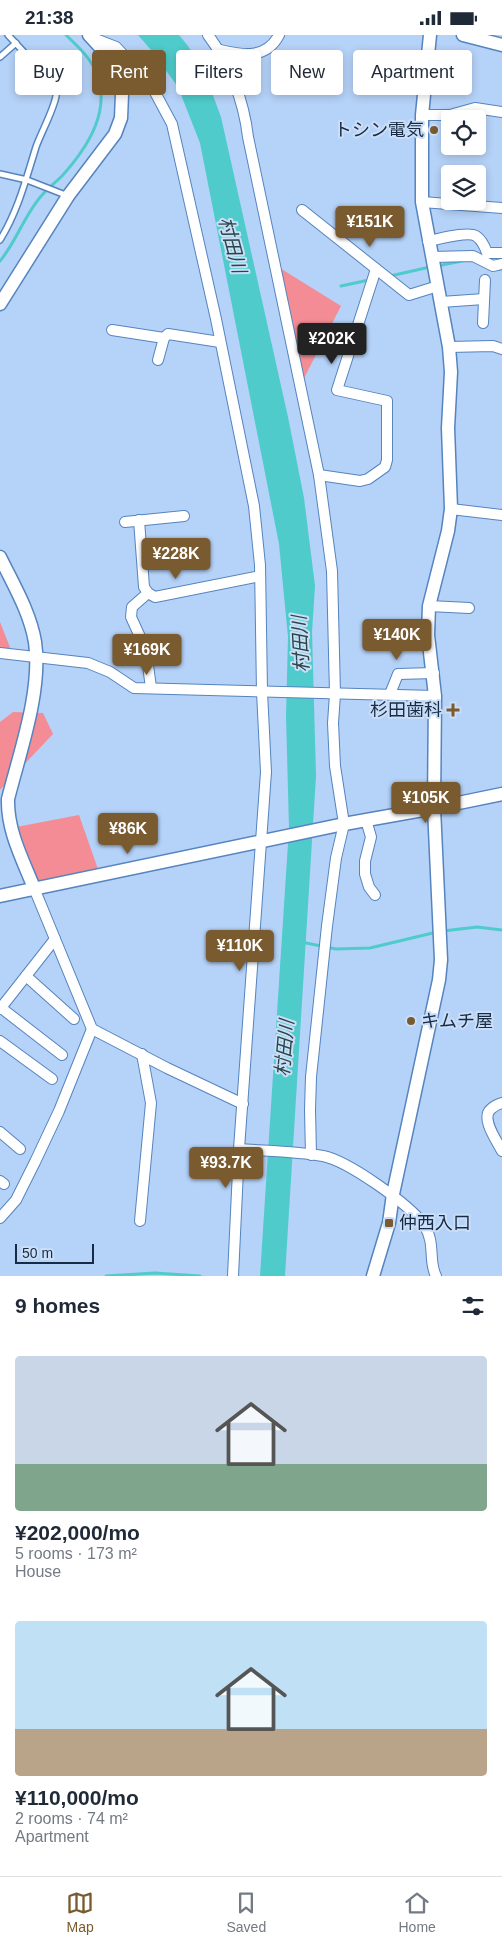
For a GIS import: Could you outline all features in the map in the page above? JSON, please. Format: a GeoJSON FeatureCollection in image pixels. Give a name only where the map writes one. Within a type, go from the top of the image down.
{"type":"FeatureCollection","features":[{"type":"Feature","properties":{"kind":"street"},"geometry":{"type":"LineString","coordinates":[[208,35],[220,50]]}},
{"type":"Feature","properties":{"kind":"street"},"geometry":{"type":"LineString","coordinates":[[261,52],[275,43],[279,35]]}},
{"type":"Feature","properties":{"kind":"street"},"geometry":{"type":"LineString","coordinates":[[429,50],[430,35]]}},
{"type":"Feature","properties":{"kind":"street"},"geometry":{"type":"LineString","coordinates":[[463,35],[502,45]]}},
{"type":"Feature","properties":{"kind":"street"},"geometry":{"type":"LineString","coordinates":[[0,304],[68,196],[114,134],[121,118],[122,93],[120,80],[111,59],[91,37]]}},
{"type":"Feature","properties":{"kind":"street"},"geometry":{"type":"LineString","coordinates":[[91,37],[116,47],[150,83],[172,124],[254,506],[260,576],[262,692],[266,772],[239,1149],[233,1276]]}},
{"type":"Feature","properties":{"kind":"street"},"geometry":{"type":"LineString","coordinates":[[237,95],[246,117],[248,137],[319,475],[332,571],[335,766],[344,824],[336,858],[312,1067],[310,1110],[311,1155]]}},
{"type":"Feature","properties":{"kind":"street"},"geometry":{"type":"LineString","coordinates":[[373,1276],[389,1223],[393,1194],[439,980],[440,932],[434,808],[435,695],[434,673],[428,635],[428,606],[448,531],[451,509],[448,428],[451,372],[449,347],[422,202],[422,115],[424,95]]}},
{"type":"Feature","properties":{"kind":"street"},"geometry":{"type":"LineString","coordinates":[[422,115],[450,115],[475,108],[502,112]]}},
{"type":"Feature","properties":{"kind":"street"},"geometry":{"type":"LineString","coordinates":[[422,202],[502,208]]}},
{"type":"Feature","properties":{"kind":"street"},"geometry":{"type":"LineString","coordinates":[[302,209],[409,295],[438,286]]}},
{"type":"Feature","properties":{"kind":"street"},"geometry":{"type":"LineString","coordinates":[[428,241],[468,234],[475,235],[481,240],[487,253],[502,253]]}},
{"type":"Feature","properties":{"kind":"street"},"geometry":{"type":"LineString","coordinates":[[432,257],[473,257],[493,265],[502,264]]}},
{"type":"Feature","properties":{"kind":"street"},"geometry":{"type":"LineString","coordinates":[[319,475],[360,481],[368,479],[385,467],[387,460],[387,401],[337,390],[376,269]]}},
{"type":"Feature","properties":{"kind":"street"},"geometry":{"type":"LineString","coordinates":[[483,323],[485,280]]}},
{"type":"Feature","properties":{"kind":"street"},"geometry":{"type":"LineString","coordinates":[[441,302],[484,299]]}},
{"type":"Feature","properties":{"kind":"street"},"geometry":{"type":"LineString","coordinates":[[112,330],[164,338]]}},
{"type":"Feature","properties":{"kind":"street"},"geometry":{"type":"LineString","coordinates":[[158,360],[164,338],[168,334],[220,342]]}},
{"type":"Feature","properties":{"kind":"street"},"geometry":{"type":"LineString","coordinates":[[449,347],[492,346],[502,349]]}},
{"type":"Feature","properties":{"kind":"street"},"geometry":{"type":"LineString","coordinates":[[451,509],[502,515]]}},
{"type":"Feature","properties":{"kind":"street"},"geometry":{"type":"LineString","coordinates":[[124,522],[184,517]]}},
{"type":"Feature","properties":{"kind":"street"},"geometry":{"type":"LineString","coordinates":[[139,521],[144,587],[148,593],[155,597],[260,576]]}},
{"type":"Feature","properties":{"kind":"street"},"geometry":{"type":"LineString","coordinates":[[0,557],[27,615],[34,641],[36,658],[34,697],[8,799],[10,827],[92,1029],[243,1104]]}},
{"type":"Feature","properties":{"kind":"street"},"geometry":{"type":"LineString","coordinates":[[148,593],[132,607],[131,617],[146,650],[151,688]]}},
{"type":"Feature","properties":{"kind":"street"},"geometry":{"type":"LineString","coordinates":[[428,606],[469,608]]}},
{"type":"Feature","properties":{"kind":"street"},"geometry":{"type":"LineString","coordinates":[[0,653],[88,663],[110,672],[134,688],[435,695]]}},
{"type":"Feature","properties":{"kind":"street"},"geometry":{"type":"LineString","coordinates":[[390,694],[398,674],[434,673]]}},
{"type":"Feature","properties":{"kind":"street"},"geometry":{"type":"LineString","coordinates":[[0,896],[344,824],[502,794]]}},
{"type":"Feature","properties":{"kind":"street"},"geometry":{"type":"LineString","coordinates":[[366,820],[371,837],[364,874],[369,887],[375,895]]}},
{"type":"Feature","properties":{"kind":"street"},"geometry":{"type":"LineString","coordinates":[[55,939],[0,1008],[62,1055]]}},
{"type":"Feature","properties":{"kind":"street"},"geometry":{"type":"LineString","coordinates":[[26,976],[74,1019]]}},
{"type":"Feature","properties":{"kind":"street"},"geometry":{"type":"LineString","coordinates":[[0,1217],[16,1200],[35,1162],[92,1029]]}},
{"type":"Feature","properties":{"kind":"street"},"geometry":{"type":"LineString","coordinates":[[0,1041],[52,1079]]}},
{"type":"Feature","properties":{"kind":"street"},"geometry":{"type":"LineString","coordinates":[[140,1221],[151,1103],[142,1055]]}},
{"type":"Feature","properties":{"kind":"street"},"geometry":{"type":"LineString","coordinates":[[502,1103],[490,1109],[487,1115],[487,1121],[502,1151]]}},
{"type":"Feature","properties":{"kind":"street"},"geometry":{"type":"LineString","coordinates":[[0,1133],[20,1149]]}},
{"type":"Feature","properties":{"kind":"street"},"geometry":{"type":"LineString","coordinates":[[239,1149],[311,1155],[332,1159],[393,1194],[424,1224],[432,1241],[433,1271],[436,1276]]}},
{"type":"Feature","properties":{"kind":"lane"},"geometry":{"type":"LineString","coordinates":[[0,240],[27,180],[36,147],[56,96],[54,86],[49,79],[8,35]]}},
{"type":"Feature","properties":{"kind":"lane"},"geometry":{"type":"LineString","coordinates":[[0,57],[16,43]]}},
{"type":"Feature","properties":{"kind":"lane"},"geometry":{"type":"LineString","coordinates":[[0,174],[27,180],[68,196]]}},
{"type":"Feature","properties":{"kind":"shaded area"},"geometry":{"type":"Polygon","coordinates":[[[275,265],[341,306],[301,384],[275,265]]]}},
{"type":"Feature","properties":{"kind":"shaded area"},"geometry":{"type":"Polygon","coordinates":[[[0,622],[13,655],[0,653],[0,622]]]}},
{"type":"Feature","properties":{"kind":"shaded area"},"geometry":{"type":"Polygon","coordinates":[[[13,712],[43,713],[53,734],[0,790],[0,722],[13,712]]]}},
{"type":"Feature","properties":{"kind":"shaded area"},"geometry":{"type":"Polygon","coordinates":[[[79,815],[100,875],[34,888],[11,828],[79,815]]]}},
{"type":"Feature","properties":{"kind":"water"},"geometry":{"type":"Polygon","coordinates":[[[138,35],[179,35],[188,46],[190,50],[176,50],[176,84],[166,71],[166,50],[151,50],[138,35]]]}},
{"type":"Feature","properties":{"kind":"water","name":"村田川"},"geometry":{"type":"Polygon","coordinates":[[[181,95],[213,95],[221,117],[288,417],[304,498],[315,586],[312,632],[316,776],[285,1276],[260,1276],[289,828],[286,716],[288,637],[279,544],[200,143],[181,95]]]}},
{"type":"Feature","properties":{"kind":"waterway"},"geometry":{"type":"LineString","coordinates":[[0,261],[37,202],[72,165],[89,140],[95,127],[101,99],[100,85],[95,70],[86,55],[66,35]]}},
{"type":"Feature","properties":{"kind":"waterway"},"geometry":{"type":"LineString","coordinates":[[437,266],[462,261]]}},
{"type":"Feature","properties":{"kind":"waterway"},"geometry":{"type":"LineString","coordinates":[[390,276],[430,267]]}},
{"type":"Feature","properties":{"kind":"waterway"},"geometry":{"type":"LineString","coordinates":[[341,286],[369,280]]}},
{"type":"Feature","properties":{"kind":"waterway"},"geometry":{"type":"LineString","coordinates":[[443,931],[477,927],[502,930]]}},
{"type":"Feature","properties":{"kind":"waterway"},"geometry":{"type":"LineString","coordinates":[[301,942],[336,949],[370,948],[437,932]]}},
{"type":"Feature","properties":{"kind":"waterway"},"geometry":{"type":"LineString","coordinates":[[106,1276],[155,1273],[200,1276]]}},
{"type":"Feature","properties":{"kind":"place","name":"トシン電気"},"geometry":{"type":"Point","coordinates":[434,130]}},
{"type":"Feature","properties":{"kind":"place","name":"杉田歯科"},"geometry":{"type":"Point","coordinates":[453,710]}},
{"type":"Feature","properties":{"kind":"place","name":"キムチ屋"},"geometry":{"type":"Point","coordinates":[411,1021]}},
{"type":"Feature","properties":{"kind":"place","name":"仲西入口"},"geometry":{"type":"Point","coordinates":[389,1223]}}]}
